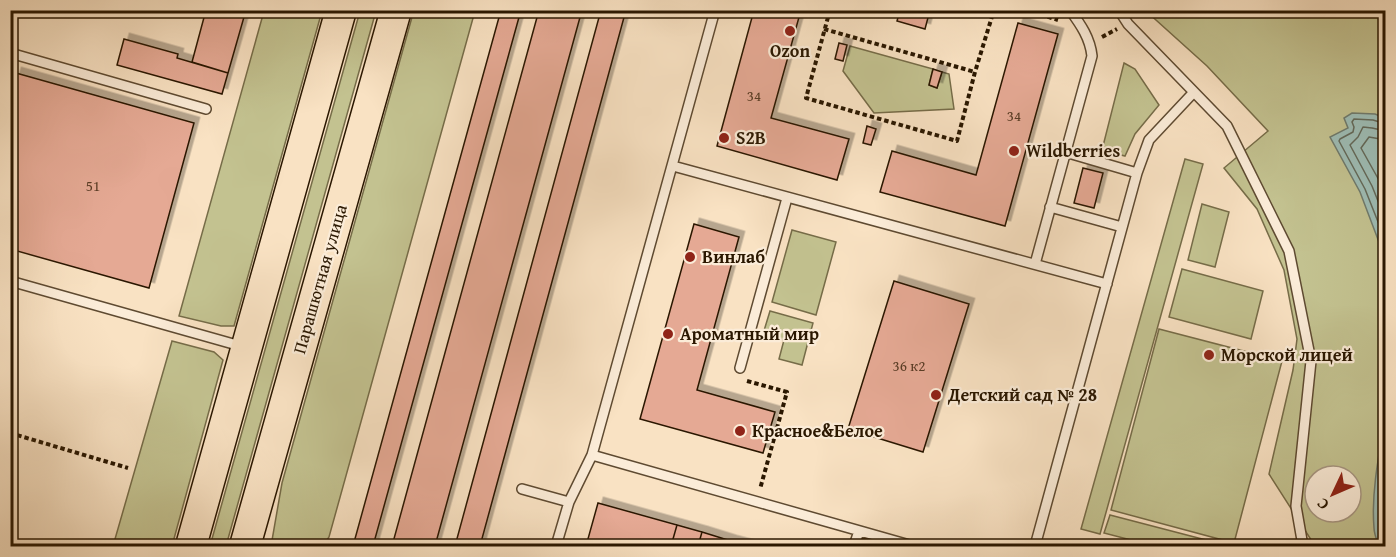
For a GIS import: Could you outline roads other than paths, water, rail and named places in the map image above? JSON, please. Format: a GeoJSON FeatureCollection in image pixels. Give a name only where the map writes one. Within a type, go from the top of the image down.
{"type":"FeatureCollection","features":[{"type":"Feature","properties":{"kind":"main road"},"geometry":{"type":"LineString","coordinates":[[191,546],[341,10]]}},
{"type":"Feature","properties":{"kind":"main road","name":"Парашютная улица"},"geometry":{"type":"LineString","coordinates":[[245,546],[396,10]]}},
{"type":"Feature","properties":{"kind":"lane"},"geometry":{"type":"LineString","coordinates":[[556,546],[569,502],[591,455],[715,10]]}},
{"type":"Feature","properties":{"kind":"lane"},"geometry":{"type":"LineString","coordinates":[[1035,264],[1092,56],[1090,43],[1070,10]]}},
{"type":"Feature","properties":{"kind":"lane"},"geometry":{"type":"LineString","coordinates":[[1119,10],[1128,24],[1227,126],[1289,251],[1311,361],[1296,506],[1303,546]]}},
{"type":"Feature","properties":{"kind":"lane"},"geometry":{"type":"LineString","coordinates":[[10,53],[206,109]]}},
{"type":"Feature","properties":{"kind":"lane"},"geometry":{"type":"LineString","coordinates":[[1035,546],[1137,173],[1149,140],[1194,92]]}},
{"type":"Feature","properties":{"kind":"lane"},"geometry":{"type":"LineString","coordinates":[[1065,152],[1137,173]]}},
{"type":"Feature","properties":{"kind":"lane"},"geometry":{"type":"LineString","coordinates":[[673,166],[1107,284]]}},
{"type":"Feature","properties":{"kind":"lane"},"geometry":{"type":"LineString","coordinates":[[740,368],[787,198]]}},
{"type":"Feature","properties":{"kind":"lane"},"geometry":{"type":"LineString","coordinates":[[1050,207],[1122,227]]}},
{"type":"Feature","properties":{"kind":"lane"},"geometry":{"type":"LineString","coordinates":[[10,281],[247,347]]}},
{"type":"Feature","properties":{"kind":"lane"},"geometry":{"type":"LineString","coordinates":[[591,455],[913,546]]}},
{"type":"Feature","properties":{"kind":"lane"},"geometry":{"type":"LineString","coordinates":[[522,489],[569,502]]}},
{"type":"Feature","properties":{"kind":"lane"},"geometry":{"type":"LineString","coordinates":[[854,546],[859,531]]}},
{"type":"Feature","properties":{"kind":"water"},"geometry":{"type":"Polygon","coordinates":[[[1352,113],[1375,114],[1385,118],[1385,258],[1360,192],[1330,137],[1348,128],[1344,118],[1352,113]]]}},
{"type":"Feature","properties":{"kind":"water"},"geometry":{"type":"Polygon","coordinates":[[[1385,420],[1385,546],[1379,546],[1374,530],[1373,515],[1376,474],[1385,420]]]}},
{"type":"Feature","properties":{"kind":"place","name":"Ozon"},"geometry":{"type":"Point","coordinates":[790,31]}},
{"type":"Feature","properties":{"kind":"place","name":"S2B"},"geometry":{"type":"Point","coordinates":[724,138]}},
{"type":"Feature","properties":{"kind":"place","name":"Wildberries"},"geometry":{"type":"Point","coordinates":[1014,151]}},
{"type":"Feature","properties":{"kind":"place","name":"Винлаб"},"geometry":{"type":"Point","coordinates":[690,257]}},
{"type":"Feature","properties":{"kind":"place","name":"Ароматный мир"},"geometry":{"type":"Point","coordinates":[668,334]}},
{"type":"Feature","properties":{"kind":"place","name":"Морской лицей"},"geometry":{"type":"Point","coordinates":[1209,355]}},
{"type":"Feature","properties":{"kind":"place","name":"Детский сад № 28"},"geometry":{"type":"Point","coordinates":[936,395]}},
{"type":"Feature","properties":{"kind":"place","name":"Красное&Белое"},"geometry":{"type":"Point","coordinates":[740,431]}}]}
